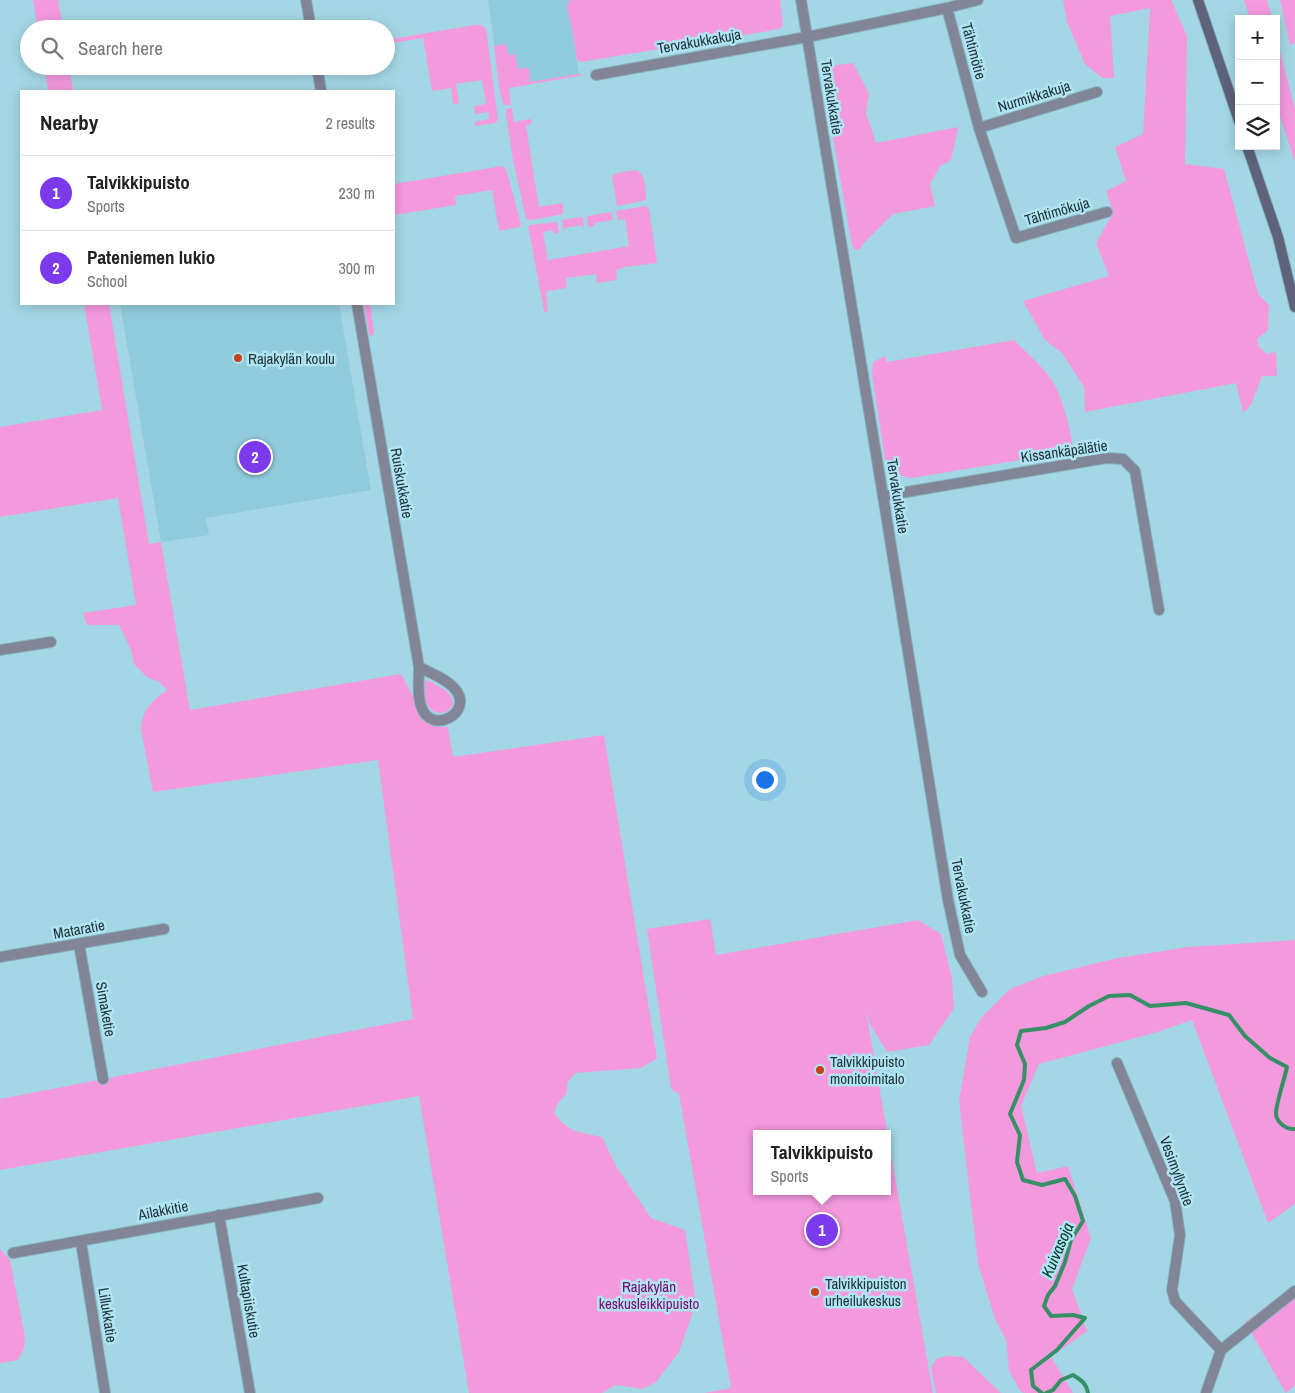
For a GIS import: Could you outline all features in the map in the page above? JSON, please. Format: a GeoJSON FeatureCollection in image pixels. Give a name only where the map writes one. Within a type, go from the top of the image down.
{"type":"FeatureCollection","features":[{"type":"Feature","properties":{"kind":"main road"},"geometry":{"type":"LineString","coordinates":[[1198,0],[1235,109]]}},
{"type":"Feature","properties":{"kind":"main road"},"geometry":{"type":"LineString","coordinates":[[1248,150],[1278,236],[1295,307]]}},
{"type":"Feature","properties":{"kind":"street"},"geometry":{"type":"LineString","coordinates":[[306,0],[309,20]]}},
{"type":"Feature","properties":{"kind":"street","name":"Tervakukkatie"},"geometry":{"type":"LineString","coordinates":[[800,0],[948,900],[960,955],[982,992]]}},
{"type":"Feature","properties":{"kind":"street"},"geometry":{"type":"LineString","coordinates":[[946,8],[978,0]]}},
{"type":"Feature","properties":{"kind":"street","name":"Tähtimötie"},"geometry":{"type":"LineString","coordinates":[[807,37],[946,8],[980,128],[1016,238]]}},
{"type":"Feature","properties":{"kind":"street","name":"Tervakukkakuja"},"geometry":{"type":"LineString","coordinates":[[596,75],[807,37]]}},
{"type":"Feature","properties":{"kind":"street"},"geometry":{"type":"LineString","coordinates":[[318,75],[321,90]]}},
{"type":"Feature","properties":{"kind":"street","name":"Nurmikkakuja"},"geometry":{"type":"LineString","coordinates":[[980,128],[1097,92]]}},
{"type":"Feature","properties":{"kind":"street","name":"Tähtimökuja"},"geometry":{"type":"LineString","coordinates":[[1016,238],[1107,212]]}},
{"type":"Feature","properties":{"kind":"street","name":"Ruiskukkatie"},"geometry":{"type":"LineString","coordinates":[[357,305],[419,667],[420,702],[423,710],[432,719],[448,719],[455,714],[459,707],[460,699],[457,692],[451,686],[419,667]]}},
{"type":"Feature","properties":{"kind":"street","name":"Kissankäpälätie"},"geometry":{"type":"LineString","coordinates":[[883,496],[1106,458],[1123,459],[1135,471],[1159,610]]}},
{"type":"Feature","properties":{"kind":"street"},"geometry":{"type":"LineString","coordinates":[[0,650],[51,642]]}},
{"type":"Feature","properties":{"kind":"street","name":"Mataratie"},"geometry":{"type":"LineString","coordinates":[[0,957],[164,929]]}},
{"type":"Feature","properties":{"kind":"street","name":"Simaketie"},"geometry":{"type":"LineString","coordinates":[[79,944],[103,1079]]}},
{"type":"Feature","properties":{"kind":"street","name":"Vesimyllyntie"},"geometry":{"type":"LineString","coordinates":[[1117,1063],[1175,1201],[1180,1235],[1172,1290],[1175,1301],[1221,1350]]}},
{"type":"Feature","properties":{"kind":"street","name":"Ailakkitie"},"geometry":{"type":"LineString","coordinates":[[13,1253],[318,1198]]}},
{"type":"Feature","properties":{"kind":"street","name":"Kultapiiskutie"},"geometry":{"type":"LineString","coordinates":[[219,1215],[250,1393]]}},
{"type":"Feature","properties":{"kind":"street","name":"Lillukkatie"},"geometry":{"type":"LineString","coordinates":[[80,1242],[105,1393]]}},
{"type":"Feature","properties":{"kind":"street"},"geometry":{"type":"LineString","coordinates":[[1206,1393],[1221,1350],[1295,1291]]}},
{"type":"Feature","properties":{"kind":"shaded area"},"geometry":{"type":"Polygon","coordinates":[[[488,0],[570,0],[567,7],[579,74],[500,87],[488,0]]]}},
{"type":"Feature","properties":{"kind":"shaded area"},"geometry":{"type":"Polygon","coordinates":[[[120,305],[339,305],[371,490],[206,518],[209,535],[161,542],[120,305]]]}},
{"type":"Feature","properties":{"kind":"green space"},"geometry":{"type":"Polygon","coordinates":[[[33,0],[58,0],[61,20],[36,20],[33,0]]]}},
{"type":"Feature","properties":{"kind":"green space"},"geometry":{"type":"Polygon","coordinates":[[[570,0],[780,0],[783,26],[779,29],[768,31],[581,62],[577,60],[567,7],[570,0]]]}},
{"type":"Feature","properties":{"kind":"green space"},"geometry":{"type":"Polygon","coordinates":[[[1063,0],[1171,0],[1187,36],[1185,164],[1224,169],[1258,294],[1269,305],[1268,330],[1257,339],[1259,347],[1267,354],[1276,352],[1277,376],[1262,376],[1251,405],[1243,413],[1236,383],[1085,412],[1084,387],[1062,353],[1045,340],[1023,301],[1109,276],[1096,243],[1113,213],[1106,191],[1126,181],[1115,147],[1143,134],[1150,8],[1110,16],[1114,78],[1102,78],[1085,64],[1067,22],[1063,0]]]}},
{"type":"Feature","properties":{"kind":"green space"},"geometry":{"type":"Polygon","coordinates":[[[1244,0],[1267,0],[1271,15],[1249,15],[1244,0]]]}},
{"type":"Feature","properties":{"kind":"green space"},"geometry":{"type":"Polygon","coordinates":[[[1280,0],[1295,0],[1295,43],[1290,45],[1280,0]]]}},
{"type":"Feature","properties":{"kind":"green space"},"geometry":{"type":"Polygon","coordinates":[[[481,25],[486,29],[498,120],[495,123],[475,126],[475,122],[489,119],[488,112],[475,114],[474,106],[486,104],[482,80],[456,84],[459,103],[453,104],[451,88],[432,91],[423,38],[395,43],[395,38],[481,25]]]}},
{"type":"Feature","properties":{"kind":"green space"},"geometry":{"type":"Polygon","coordinates":[[[506,44],[508,55],[515,54],[518,69],[529,69],[530,82],[579,74],[584,75],[509,88],[511,105],[504,105],[500,94],[494,46],[506,44]]]}},
{"type":"Feature","properties":{"kind":"green space"},"geometry":{"type":"Polygon","coordinates":[[[1280,51],[1295,109],[1295,162],[1280,116],[1280,51]]]}},
{"type":"Feature","properties":{"kind":"green space"},"geometry":{"type":"Polygon","coordinates":[[[853,63],[869,94],[866,113],[876,143],[958,127],[951,160],[940,166],[930,184],[935,206],[893,214],[860,249],[855,250],[852,246],[828,109],[828,66],[853,63]]]}},
{"type":"Feature","properties":{"kind":"green space"},"geometry":{"type":"Polygon","coordinates":[[[45,75],[70,75],[73,90],[48,90],[45,75]]]}},
{"type":"Feature","properties":{"kind":"green space"},"geometry":{"type":"Polygon","coordinates":[[[512,108],[514,122],[532,120],[531,124],[526,126],[539,207],[563,203],[563,214],[531,220],[526,219],[513,160],[506,115],[506,109],[512,108]]]}},
{"type":"Feature","properties":{"kind":"green space"},"geometry":{"type":"Polygon","coordinates":[[[502,166],[506,169],[521,224],[520,227],[499,231],[492,190],[455,196],[456,205],[395,215],[395,184],[502,166]]]}},
{"type":"Feature","properties":{"kind":"green space"},"geometry":{"type":"Polygon","coordinates":[[[636,170],[644,179],[646,200],[617,206],[612,176],[617,173],[636,170]]]}},
{"type":"Feature","properties":{"kind":"green space"},"geometry":{"type":"Polygon","coordinates":[[[646,206],[649,209],[657,263],[616,270],[617,280],[597,283],[596,274],[566,278],[567,288],[547,291],[548,311],[546,313],[544,311],[528,226],[557,222],[559,232],[554,234],[553,230],[543,232],[548,260],[629,246],[625,219],[618,222],[616,211],[646,206]]]}},
{"type":"Feature","properties":{"kind":"green space"},"geometry":{"type":"Polygon","coordinates":[[[611,212],[613,220],[594,223],[595,226],[588,227],[587,216],[611,212]]]}},
{"type":"Feature","properties":{"kind":"green space"},"geometry":{"type":"Polygon","coordinates":[[[583,218],[584,228],[582,225],[564,228],[563,231],[562,220],[583,218]]]}},
{"type":"Feature","properties":{"kind":"green space","name":"Rajakylän keskusleikkipuisto"},"geometry":{"type":"Polygon","coordinates":[[[84,305],[109,305],[149,544],[161,542],[190,710],[401,674],[413,696],[418,713],[424,721],[437,727],[448,727],[453,757],[604,735],[657,1058],[641,1068],[575,1073],[567,1083],[567,1093],[558,1103],[554,1113],[559,1120],[575,1131],[602,1137],[616,1166],[651,1218],[685,1230],[696,1303],[679,1352],[656,1382],[643,1389],[616,1385],[602,1393],[469,1393],[419,1096],[0,1170],[0,1099],[413,1019],[378,760],[153,792],[141,730],[143,718],[148,707],[167,690],[159,682],[147,677],[134,664],[131,650],[119,625],[87,625],[83,613],[136,605],[118,498],[0,517],[0,427],[102,410],[84,305]]]}},
{"type":"Feature","properties":{"kind":"green space"},"geometry":{"type":"Polygon","coordinates":[[[364,305],[370,305],[374,332],[371,336],[369,334],[364,305]]]}},
{"type":"Feature","properties":{"kind":"green space"},"geometry":{"type":"Polygon","coordinates":[[[1014,340],[1044,370],[1053,383],[1065,412],[1074,451],[912,478],[898,475],[891,466],[886,466],[872,374],[873,362],[885,356],[887,362],[1014,340]]]}},
{"type":"Feature","properties":{"kind":"green space"},"geometry":{"type":"Polygon","coordinates":[[[426,680],[449,694],[453,700],[452,706],[448,710],[443,713],[430,709],[425,700],[426,680]]]}},
{"type":"Feature","properties":{"kind":"green space","name":"Talvikkipuiston urheilukeskus"},"geometry":{"type":"Polygon","coordinates":[[[710,919],[716,955],[918,920],[941,934],[952,978],[954,1008],[929,1045],[887,1052],[870,1024],[866,1011],[887,1130],[753,1130],[753,1195],[891,1195],[891,1154],[933,1393],[704,1393],[731,1388],[679,1094],[671,1089],[647,929],[710,919]]]}},
{"type":"Feature","properties":{"kind":"green space"},"geometry":{"type":"Polygon","coordinates":[[[1295,940],[1295,1204],[1268,1223],[1192,1020],[1154,1033],[1039,1064],[1021,1106],[1037,1173],[1068,1166],[1091,1238],[1072,1289],[1087,1331],[1051,1357],[1073,1393],[1024,1393],[1020,1391],[1009,1371],[1006,1340],[995,1319],[978,1264],[959,1101],[970,1037],[981,1018],[1010,989],[1043,976],[1118,958],[1188,947],[1295,940]]]}},
{"type":"Feature","properties":{"kind":"green space"},"geometry":{"type":"Polygon","coordinates":[[[0,1249],[10,1260],[25,1337],[24,1349],[18,1360],[0,1363],[0,1249]]]}},
{"type":"Feature","properties":{"kind":"green space"},"geometry":{"type":"Polygon","coordinates":[[[1295,1285],[1295,1385],[1286,1393],[1245,1322],[1295,1285]]]}},
{"type":"Feature","properties":{"kind":"green space"},"geometry":{"type":"Polygon","coordinates":[[[946,1356],[963,1357],[1001,1393],[936,1393],[931,1368],[936,1359],[946,1356]]]}},
{"type":"Feature","properties":{"kind":"waterway","name":"Kuivasoja"},"geometry":{"type":"LineString","coordinates":[[1042,1393],[1033,1386],[1031,1370],[1057,1350],[1085,1318],[1073,1315],[1051,1316],[1044,1306],[1065,1262],[1071,1240],[1083,1221],[1075,1196],[1065,1179],[1042,1185],[1023,1180],[1017,1162],[1020,1135],[1010,1114],[1024,1080],[1025,1064],[1017,1045],[1021,1031],[1046,1028],[1065,1022],[1089,1006],[1109,996],[1130,995],[1150,1006],[1186,1003],[1229,1015],[1245,1036],[1270,1058],[1287,1067],[1277,1103],[1276,1116],[1282,1125],[1295,1129]]}},
{"type":"Feature","properties":{"kind":"waterway","name":"Kuivasoja"},"geometry":{"type":"LineString","coordinates":[[1046,1393],[1053,1390],[1061,1380],[1073,1375],[1083,1382],[1088,1393]]}},
{"type":"Feature","properties":{"kind":"place","name":"Rajakylän koulu"},"geometry":{"type":"Point","coordinates":[238,358]}},
{"type":"Feature","properties":{"kind":"place","name":"Pateniemen lukio"},"geometry":{"type":"Point","coordinates":[255,457]}},
{"type":"Feature","properties":{"kind":"place","name":"Talvikkipuisto monitoimitalo"},"geometry":{"type":"Point","coordinates":[820,1070]}},
{"type":"Feature","properties":{"kind":"place","name":"Talvikkipuisto"},"geometry":{"type":"Point","coordinates":[822,1230]}},
{"type":"Feature","properties":{"kind":"place","name":"Talvikkipuiston urheilukeskus"},"geometry":{"type":"Point","coordinates":[815,1292]}}]}
